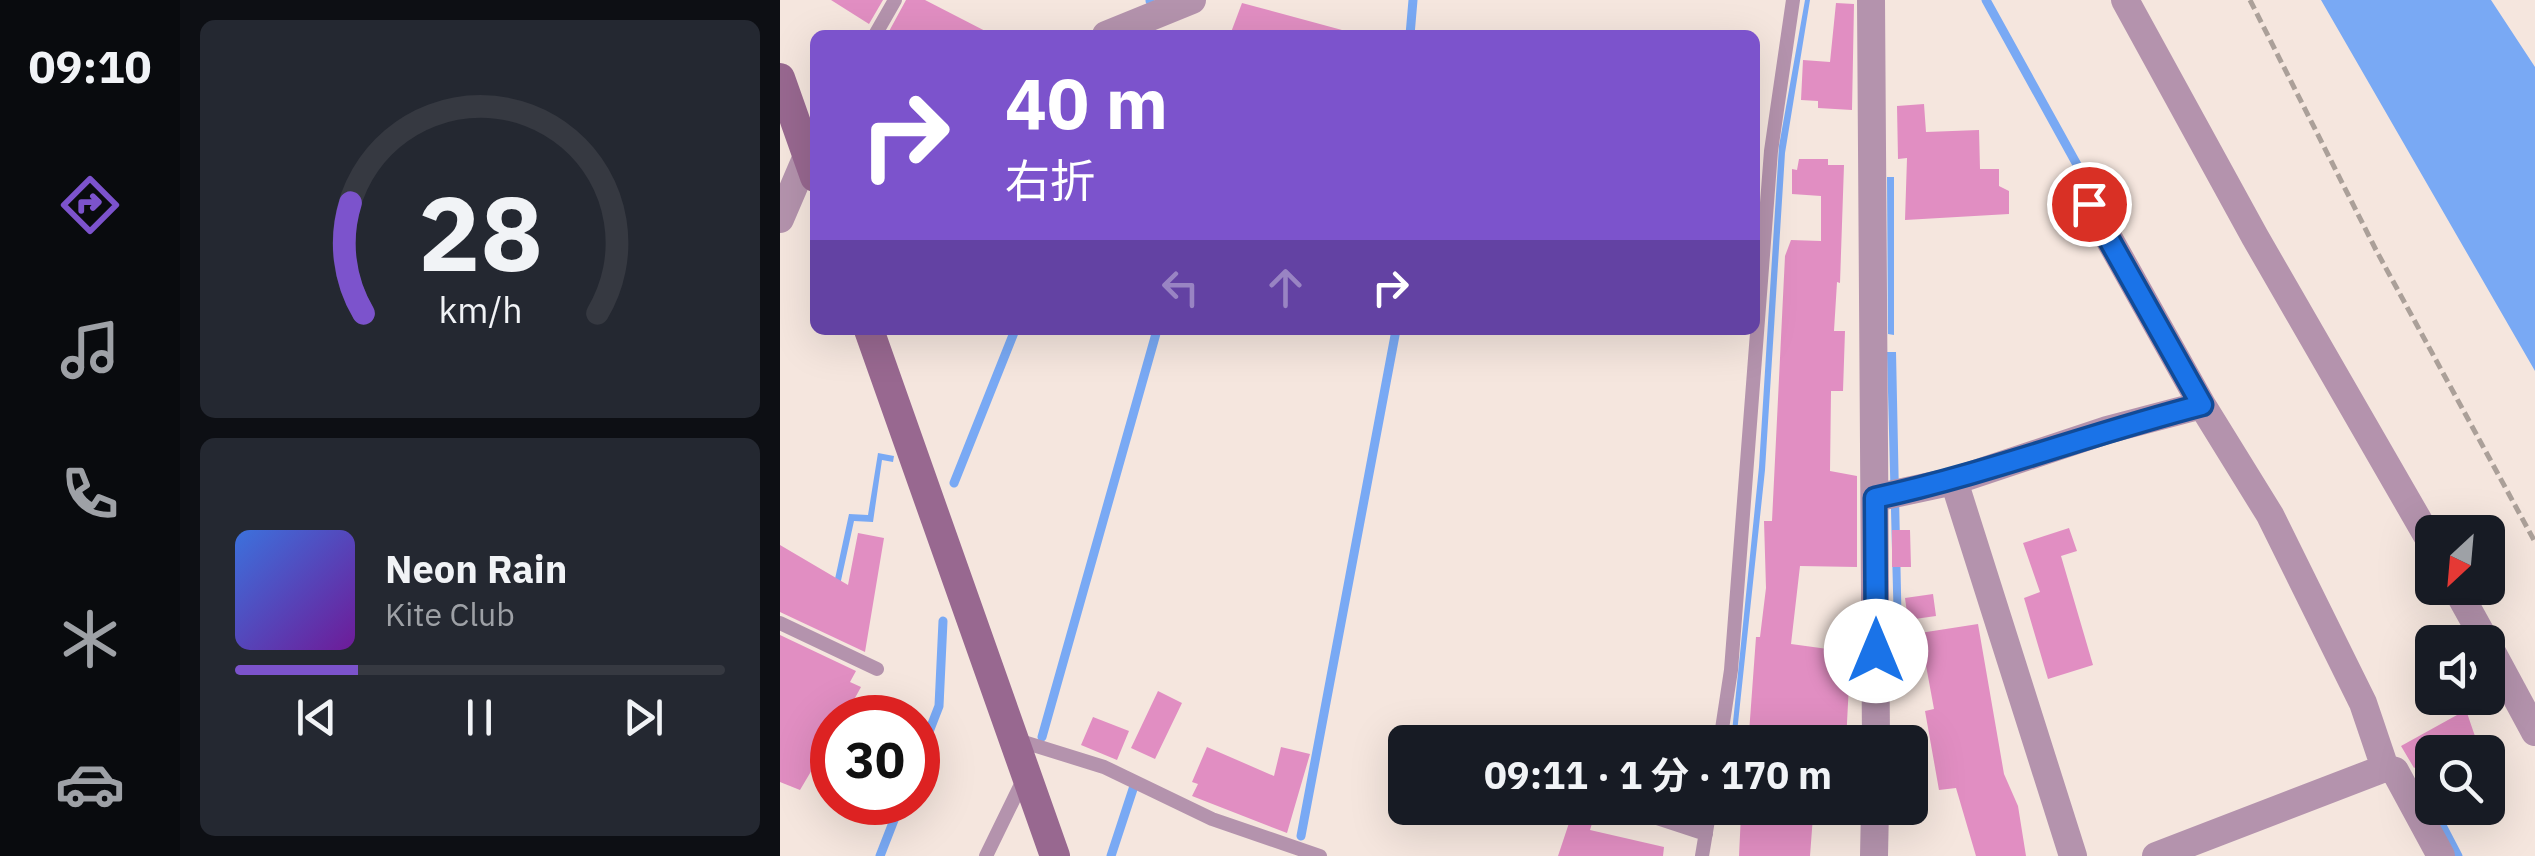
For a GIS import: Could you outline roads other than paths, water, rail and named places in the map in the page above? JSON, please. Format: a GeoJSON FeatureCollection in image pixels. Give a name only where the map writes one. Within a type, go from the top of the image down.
{"type":"FeatureCollection","features":[{"type":"Feature","properties":{"kind":"street"},"geometry":{"type":"LineString","coordinates":[[1118,30],[1192,0]]}},
{"type":"Feature","properties":{"kind":"street"},"geometry":{"type":"LineString","coordinates":[[1871,0],[1888,495],[1877,725]]}},
{"type":"Feature","properties":{"kind":"street"},"geometry":{"type":"LineString","coordinates":[[2125,0],[2416,515]]}},
{"type":"Feature","properties":{"kind":"street"},"geometry":{"type":"LineString","coordinates":[[780,78],[810,150]]}},
{"type":"Feature","properties":{"kind":"street"},"geometry":{"type":"LineString","coordinates":[[780,219],[810,163]]}},
{"type":"Feature","properties":{"kind":"street"},"geometry":{"type":"LineString","coordinates":[[2089,204],[2297,566],[2364,703],[2385,768],[2400,780],[2441,856]]}},
{"type":"Feature","properties":{"kind":"street"},"geometry":{"type":"LineString","coordinates":[[871,335],[1055,856]]}},
{"type":"Feature","properties":{"kind":"street"},"geometry":{"type":"LineString","coordinates":[[1888,495],[1954,480],[2107,430],[2202,405]]}},
{"type":"Feature","properties":{"kind":"street"},"geometry":{"type":"LineString","coordinates":[[1954,480],[2072,856]]}},
{"type":"Feature","properties":{"kind":"street"},"geometry":{"type":"LineString","coordinates":[[2505,677],[2535,732]]}},
{"type":"Feature","properties":{"kind":"street"},"geometry":{"type":"LineString","coordinates":[[2156,856],[2385,768]]}},
{"type":"Feature","properties":{"kind":"street"},"geometry":{"type":"LineString","coordinates":[[1874,825],[1874,856]]}},
{"type":"Feature","properties":{"kind":"lane"},"geometry":{"type":"LineString","coordinates":[[878,30],[895,0]]}},
{"type":"Feature","properties":{"kind":"lane"},"geometry":{"type":"LineString","coordinates":[[1760,292],[1771,151],[1793,0]]}},
{"type":"Feature","properties":{"kind":"lane"},"geometry":{"type":"LineString","coordinates":[[1722,725],[1732,651],[1757,335]]}},
{"type":"Feature","properties":{"kind":"lane"},"geometry":{"type":"LineString","coordinates":[[780,623],[877,669]]}},
{"type":"Feature","properties":{"kind":"lane"},"geometry":{"type":"LineString","coordinates":[[1013,739],[1104,768],[1212,819],[1320,856]]}},
{"type":"Feature","properties":{"kind":"lane"},"geometry":{"type":"LineString","coordinates":[[986,856],[1025,775]]}},
{"type":"Feature","properties":{"kind":"lane"},"geometry":{"type":"LineString","coordinates":[[1679,825],[1706,834]]}},
{"type":"Feature","properties":{"kind":"lane"},"geometry":{"type":"LineString","coordinates":[[1702,856],[1707,825]]}},
{"type":"Feature","properties":{"kind":"water"},"geometry":{"type":"Polygon","coordinates":[[[1805,0],[1810,0],[1785,153],[1765,470],[1738,725],[1733,725],[1759,467],[1779,146],[1805,0]]]}},
{"type":"Feature","properties":{"kind":"water"},"geometry":{"type":"Polygon","coordinates":[[[2321,0],[2491,0],[2535,67],[2535,371],[2321,0]]]}},
{"type":"Feature","properties":{"kind":"water"},"geometry":{"type":"Polygon","coordinates":[[[1887,177],[1894,177],[1894,335],[1888,334],[1887,177]]]}},
{"type":"Feature","properties":{"kind":"water"},"geometry":{"type":"Polygon","coordinates":[[[1887,352],[1896,352],[1903,688],[1897,689],[1896,675],[1891,674],[1890,631],[1894,629],[1887,352]]]}},
{"type":"Feature","properties":{"kind":"water"},"geometry":{"type":"Polygon","coordinates":[[[878,453],[894,456],[893,462],[882,460],[873,522],[854,521],[830,631],[824,630],[849,514],[868,515],[878,453]]]}},
{"type":"Feature","properties":{"kind":"waterway"},"geometry":{"type":"LineString","coordinates":[[1410,30],[1413,0]]}},
{"type":"Feature","properties":{"kind":"waterway"},"geometry":{"type":"LineString","coordinates":[[1986,0],[2096,199]]}},
{"type":"Feature","properties":{"kind":"waterway"},"geometry":{"type":"LineString","coordinates":[[954,483],[1013,335]]}},
{"type":"Feature","properties":{"kind":"waterway"},"geometry":{"type":"LineString","coordinates":[[1042,737],[1156,335]]}},
{"type":"Feature","properties":{"kind":"waterway"},"geometry":{"type":"LineString","coordinates":[[1301,836],[1395,335]]}},
{"type":"Feature","properties":{"kind":"waterway"},"geometry":{"type":"LineString","coordinates":[[940,695],[943,621]]}},
{"type":"Feature","properties":{"kind":"waterway"},"geometry":{"type":"LineString","coordinates":[[1111,856],[1134,786]]}},
{"type":"Feature","properties":{"kind":"waterway"},"geometry":{"type":"LineString","coordinates":[[880,856],[892,825]]}},
{"type":"Feature","properties":{"kind":"waterway"},"geometry":{"type":"LineString","coordinates":[[2442,825],[2458,856]]}}]}
